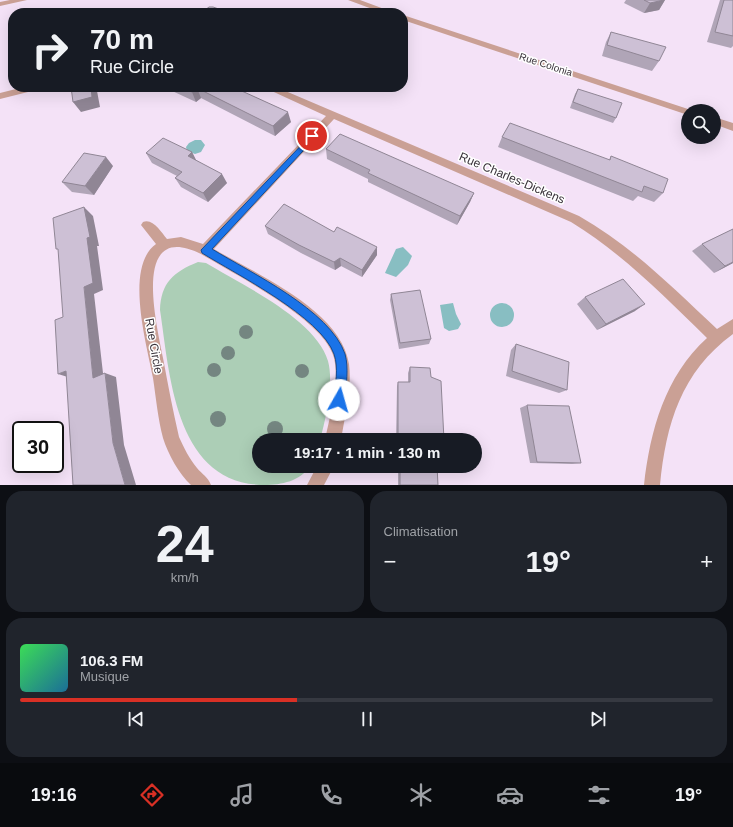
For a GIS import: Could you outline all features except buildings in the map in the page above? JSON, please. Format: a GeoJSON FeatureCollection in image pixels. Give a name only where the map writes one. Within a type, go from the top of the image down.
{"type":"FeatureCollection","features":[{"type":"Feature","properties":{"kind":"street"},"geometry":{"type":"LineString","coordinates":[[0,4],[23,0]]}},
{"type":"Feature","properties":{"kind":"street"},"geometry":{"type":"LineString","coordinates":[[352,0],[376,8]]}},
{"type":"Feature","properties":{"kind":"street","name":"Rue Colonia"},"geometry":{"type":"LineString","coordinates":[[408,19],[681,110]]}},
{"type":"Feature","properties":{"kind":"street"},"geometry":{"type":"LineString","coordinates":[[0,96],[16,92]]}},
{"type":"Feature","properties":{"kind":"street","name":"Rue Charles-Dickens"},"geometry":{"type":"LineString","coordinates":[[280,92],[575,219],[592,228],[622,248],[639,262],[716,338]]}},
{"type":"Feature","properties":{"kind":"street"},"geometry":{"type":"LineString","coordinates":[[205,250],[333,115]]}},
{"type":"Feature","properties":{"kind":"street"},"geometry":{"type":"LineString","coordinates":[[721,122],[733,126]]}},
{"type":"Feature","properties":{"kind":"street"},"geometry":{"type":"LineString","coordinates":[[147,225],[165,245],[175,241],[186,241],[205,250],[302,309],[314,318],[334,343],[340,355],[341,386],[334,433]]}},
{"type":"Feature","properties":{"kind":"street","name":"Rue Circle"},"geometry":{"type":"LineString","coordinates":[[165,245],[156,252],[150,262],[146,288],[147,307],[171,438],[181,459],[192,475],[203,485]]}},
{"type":"Feature","properties":{"kind":"street"},"geometry":{"type":"LineString","coordinates":[[652,485],[659,433],[669,405],[698,358],[716,338],[733,326]]}},
{"type":"Feature","properties":{"kind":"street"},"geometry":{"type":"LineString","coordinates":[[315,485],[322,473]]}},
{"type":"Feature","properties":{"kind":"shaded area"},"geometry":{"type":"Polygon","coordinates":[[[195,140],[201,140],[205,145],[201,152],[195,154],[187,151],[186,147],[189,143],[195,140]]]}},
{"type":"Feature","properties":{"kind":"shaded area"},"geometry":{"type":"Polygon","coordinates":[[[403,247],[412,256],[408,265],[396,277],[385,273],[396,249],[403,247]]]}},
{"type":"Feature","properties":{"kind":"shaded area"},"geometry":{"type":"Polygon","coordinates":[[[198,262],[206,263],[276,304],[294,317],[309,331],[321,346],[328,361],[330,370],[330,390],[322,433],[252,433],[252,473],[304,473],[296,479],[284,483],[265,485],[235,480],[212,467],[195,447],[182,422],[168,365],[160,310],[163,293],[166,286],[175,274],[198,262]]]}},
{"type":"Feature","properties":{"kind":"shaded area"},"geometry":{"type":"Polygon","coordinates":[[[453,303],[461,324],[458,329],[449,331],[444,328],[440,305],[453,303]]]}},
{"type":"Feature","properties":{"kind":"shaded area"},"geometry":{"type":"Polygon","coordinates":[[[502,303],[511,306],[514,315],[511,324],[502,327],[493,324],[490,315],[493,306],[502,303]]]}},
{"type":"Feature","properties":{"kind":"route"},"geometry":{"type":"LineString","coordinates":[[312,136],[205,250],[302,309],[314,318],[325,330],[340,355],[342,368],[339,400]]}}]}
